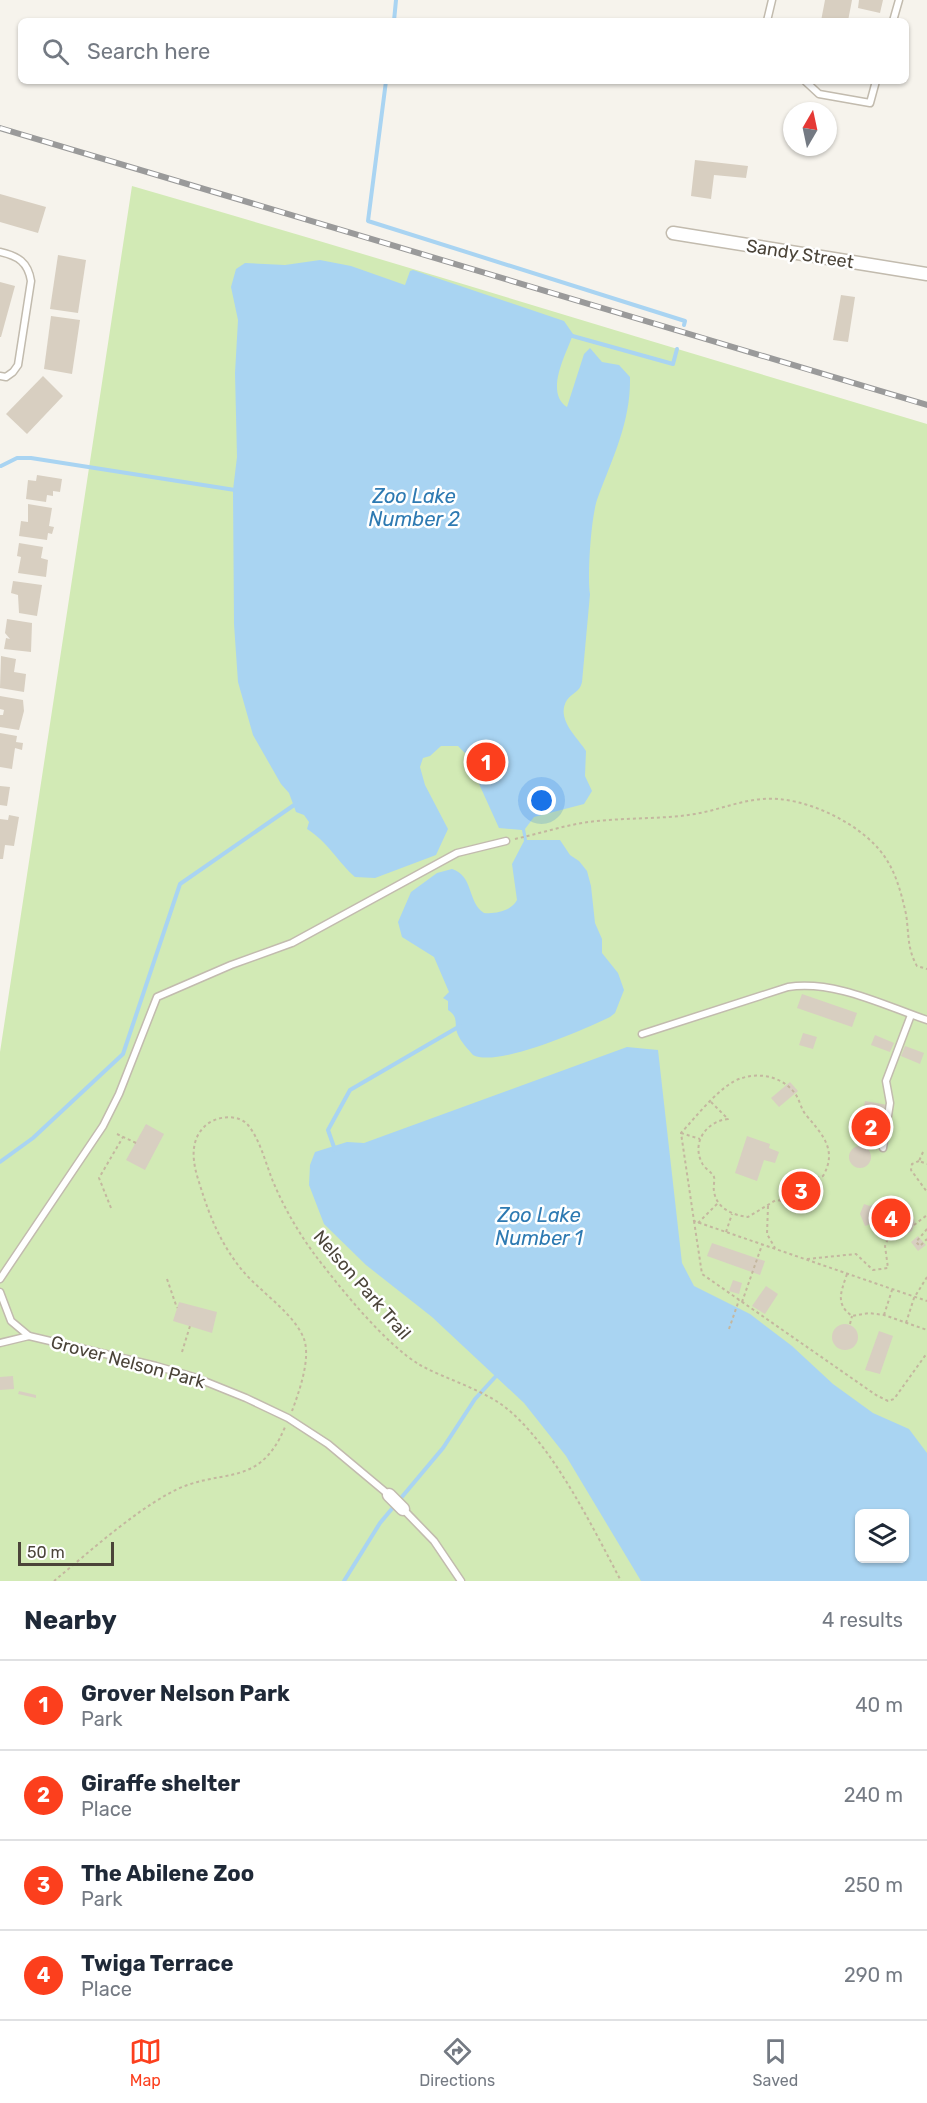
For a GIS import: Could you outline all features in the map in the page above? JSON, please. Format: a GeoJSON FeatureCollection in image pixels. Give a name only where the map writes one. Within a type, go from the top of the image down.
{"type":"FeatureCollection","features":[{"type":"Feature","properties":{"kind":"street","name":"Sandy Street"},"geometry":{"type":"LineString","coordinates":[[672,233],[927,274]]}},
{"type":"Feature","properties":{"kind":"street","name":"Grover Nelson Park"},"geometry":{"type":"LineString","coordinates":[[389,1495],[403,1509]]}},
{"type":"Feature","properties":{"kind":"lane"},"geometry":{"type":"LineString","coordinates":[[768,18],[772,0]]}},
{"type":"Feature","properties":{"kind":"lane"},"geometry":{"type":"LineString","coordinates":[[894,18],[899,0]]}},
{"type":"Feature","properties":{"kind":"lane"},"geometry":{"type":"LineString","coordinates":[[808,84],[819,94],[870,103],[875,84]]}},
{"type":"Feature","properties":{"kind":"lane"},"geometry":{"type":"LineString","coordinates":[[0,252],[24,262],[29,269],[31,281],[18,365],[6,377],[0,376]]}},
{"type":"Feature","properties":{"kind":"lane"},"geometry":{"type":"LineString","coordinates":[[0,1279],[104,1126],[157,997],[231,965],[292,943],[457,853],[510,840]]}},
{"type":"Feature","properties":{"kind":"lane"},"geometry":{"type":"LineString","coordinates":[[642,1034],[788,987],[802,985],[835,988],[927,1020]]}},
{"type":"Feature","properties":{"kind":"lane"},"geometry":{"type":"LineString","coordinates":[[882,1148],[890,1103],[886,1081],[911,1015]]}},
{"type":"Feature","properties":{"kind":"lane","name":"Grover Nelson Park"},"geometry":{"type":"LineString","coordinates":[[0,1292],[12,1322],[29,1336],[194,1377],[288,1418],[328,1444],[389,1495]]}},
{"type":"Feature","properties":{"kind":"lane"},"geometry":{"type":"LineString","coordinates":[[0,1343],[29,1336]]}},
{"type":"Feature","properties":{"kind":"lane","name":"Grover Nelson Park"},"geometry":{"type":"LineString","coordinates":[[403,1509],[434,1541],[461,1581]]}},
{"type":"Feature","properties":{"kind":"path"},"geometry":{"type":"LineString","coordinates":[[510,840],[582,823],[695,814],[735,803],[766,799],[797,803],[834,816],[863,834],[887,861],[897,883],[906,915],[909,952],[917,966],[927,969]]}},
{"type":"Feature","properties":{"kind":"path"},"geometry":{"type":"LineString","coordinates":[[681,1133],[711,1102],[739,1078],[769,1076],[791,1089],[803,1110],[825,1137],[828,1161],[823,1176],[808,1180],[794,1198],[787,1202],[776,1200],[748,1217],[732,1214],[718,1203],[714,1192],[714,1177],[699,1158],[700,1139],[712,1123],[728,1119],[711,1102]]}},
{"type":"Feature","properties":{"kind":"path","name":"Nelson Park Trail"},"geometry":{"type":"LineString","coordinates":[[54,1581],[168,1494],[195,1483],[257,1466],[273,1453],[288,1418],[302,1379],[304,1338],[289,1317],[243,1272],[225,1248],[213,1224],[195,1166],[194,1146],[197,1136],[206,1124],[221,1118],[239,1119],[247,1123],[259,1145],[277,1190],[300,1233],[326,1268],[381,1332],[421,1365],[510,1411],[549,1458],[598,1536],[621,1581]]}},
{"type":"Feature","properties":{"kind":"path"},"geometry":{"type":"LineString","coordinates":[[681,1133],[700,1139]]}},
{"type":"Feature","properties":{"kind":"path"},"geometry":{"type":"LineString","coordinates":[[681,1133],[702,1274],[876,1395],[888,1401],[900,1393],[927,1353]]}},
{"type":"Feature","properties":{"kind":"path"},"geometry":{"type":"LineString","coordinates":[[117,1134],[136,1143]]}},
{"type":"Feature","properties":{"kind":"path"},"geometry":{"type":"LineString","coordinates":[[111,1208],[99,1178],[123,1137]]}},
{"type":"Feature","properties":{"kind":"path"},"geometry":{"type":"LineString","coordinates":[[923,1152],[919,1161],[912,1164],[911,1170],[927,1192]]}},
{"type":"Feature","properties":{"kind":"path"},"geometry":{"type":"LineString","coordinates":[[919,1161],[927,1164]]}},
{"type":"Feature","properties":{"kind":"path"},"geometry":{"type":"LineString","coordinates":[[698,1223],[718,1203]]}},
{"type":"Feature","properties":{"kind":"path"},"geometry":{"type":"LineString","coordinates":[[768,1206],[767,1234],[777,1250]]}},
{"type":"Feature","properties":{"kind":"path"},"geometry":{"type":"LineString","coordinates":[[726,1232],[732,1214]]}},
{"type":"Feature","properties":{"kind":"path"},"geometry":{"type":"LineString","coordinates":[[914,1225],[927,1215]]}},
{"type":"Feature","properties":{"kind":"path"},"geometry":{"type":"LineString","coordinates":[[694,1221],[927,1301]]}},
{"type":"Feature","properties":{"kind":"path"},"geometry":{"type":"LineString","coordinates":[[927,1229],[916,1242],[920,1246],[927,1239]]}},
{"type":"Feature","properties":{"kind":"path"},"geometry":{"type":"LineString","coordinates":[[807,1259],[856,1254],[873,1270],[888,1268],[885,1246],[891,1231]]}},
{"type":"Feature","properties":{"kind":"path"},"geometry":{"type":"LineString","coordinates":[[729,1329],[762,1245]]}},
{"type":"Feature","properties":{"kind":"path"},"geometry":{"type":"LineString","coordinates":[[847,1274],[840,1301],[842,1307],[852,1317]]}},
{"type":"Feature","properties":{"kind":"path"},"geometry":{"type":"LineString","coordinates":[[906,1323],[914,1298],[927,1277]]}},
{"type":"Feature","properties":{"kind":"path"},"geometry":{"type":"LineString","coordinates":[[166,1280],[177,1308]]}},
{"type":"Feature","properties":{"kind":"path"},"geometry":{"type":"LineString","coordinates":[[884,1315],[892,1290]]}},
{"type":"Feature","properties":{"kind":"path"},"geometry":{"type":"LineString","coordinates":[[852,1317],[869,1313],[884,1315],[927,1330]]}},
{"type":"Feature","properties":{"kind":"path"},"geometry":{"type":"LineString","coordinates":[[850,1324],[852,1317]]}},
{"type":"Feature","properties":{"kind":"path"},"geometry":{"type":"LineString","coordinates":[[182,1352],[190,1326]]}},
{"type":"Feature","properties":{"kind":"green space"},"geometry":{"type":"Polygon","coordinates":[[[132,186],[927,424],[927,1581],[0,1581],[0,1052],[132,186]]]}},
{"type":"Feature","properties":{"kind":"water","name":"Zoo Lake Number 2"},"geometry":{"type":"Polygon","coordinates":[[[320,260],[351,266],[405,285],[410,271],[413,270],[564,321],[573,334],[562,361],[557,392],[560,400],[567,407],[584,354],[590,348],[602,362],[619,365],[630,377],[628,409],[593,517],[589,560],[590,594],[582,682],[564,707],[569,728],[586,751],[585,776],[592,791],[584,804],[534,817],[525,829],[527,840],[560,840],[570,855],[587,871],[595,923],[602,939],[602,953],[618,973],[624,990],[615,1013],[610,1017],[562,1038],[520,1052],[485,1058],[473,1055],[459,1038],[455,1019],[448,1010],[448,1001],[443,998],[449,992],[434,957],[402,937],[398,922],[411,892],[437,873],[452,869],[464,877],[475,902],[484,913],[503,911],[517,900],[512,864],[524,841],[522,830],[499,828],[465,753],[458,746],[441,746],[430,756],[423,758],[420,767],[425,785],[448,829],[436,855],[375,878],[355,877],[321,840],[307,829],[309,822],[304,815],[296,812],[289,793],[281,784],[253,735],[238,682],[234,624],[233,490],[237,457],[235,373],[238,320],[231,287],[236,269],[245,263],[285,265],[320,260]]]}},
{"type":"Feature","properties":{"kind":"water","name":"Zoo Lake Number 1"},"geometry":{"type":"Polygon","coordinates":[[[627,1047],[658,1050],[682,1263],[694,1286],[750,1314],[792,1346],[833,1384],[873,1413],[909,1429],[927,1453],[927,1581],[641,1581],[566,1456],[524,1403],[432,1317],[366,1265],[324,1224],[309,1185],[310,1165],[315,1152],[347,1142],[364,1143],[627,1047]]]}},
{"type":"Feature","properties":{"kind":"building"},"geometry":{"type":"Polygon","coordinates":[[[825,0],[852,0],[849,18],[822,18],[825,0]]]}},
{"type":"Feature","properties":{"kind":"building"},"geometry":{"type":"Polygon","coordinates":[[[859,0],[883,0],[880,13],[858,8],[859,0]]]}},
{"type":"Feature","properties":{"kind":"building"},"geometry":{"type":"Polygon","coordinates":[[[695,160],[748,166],[746,178],[714,175],[711,199],[691,196],[695,160]]]}},
{"type":"Feature","properties":{"kind":"building"},"geometry":{"type":"Polygon","coordinates":[[[0,194],[46,207],[38,233],[0,222],[0,194]]]}},
{"type":"Feature","properties":{"kind":"building"},"geometry":{"type":"Polygon","coordinates":[[[58,255],[86,260],[78,313],[50,309],[58,255]]]}},
{"type":"Feature","properties":{"kind":"building"},"geometry":{"type":"Polygon","coordinates":[[[0,282],[15,286],[1,337],[0,337],[0,282]]]}},
{"type":"Feature","properties":{"kind":"building"},"geometry":{"type":"Polygon","coordinates":[[[841,295],[855,297],[848,342],[833,340],[841,295]]]}},
{"type":"Feature","properties":{"kind":"building"},"geometry":{"type":"Polygon","coordinates":[[[51,316],[80,320],[72,374],[44,369],[51,316]]]}},
{"type":"Feature","properties":{"kind":"building"},"geometry":{"type":"Polygon","coordinates":[[[43,376],[63,396],[27,434],[6,414],[43,376]]]}},
{"type":"Feature","properties":{"kind":"building"},"geometry":{"type":"Polygon","coordinates":[[[37,475],[62,479],[60,492],[53,491],[53,496],[47,495],[46,502],[26,499],[28,480],[36,481],[37,475]]]}},
{"type":"Feature","properties":{"kind":"building"},"geometry":{"type":"Polygon","coordinates":[[[28,504],[52,508],[49,526],[54,527],[52,534],[48,533],[47,540],[19,536],[21,521],[28,522],[28,504]]]}},
{"type":"Feature","properties":{"kind":"building"},"geometry":{"type":"Polygon","coordinates":[[[19,543],[43,547],[41,558],[48,560],[46,577],[18,573],[21,557],[17,556],[19,543]]]}},
{"type":"Feature","properties":{"kind":"building"},"geometry":{"type":"Polygon","coordinates":[[[13,581],[42,585],[37,616],[19,613],[18,595],[11,593],[13,581]]]}},
{"type":"Feature","properties":{"kind":"building"},"geometry":{"type":"Polygon","coordinates":[[[7,619],[32,623],[31,652],[4,649],[6,638],[10,639],[5,633],[7,619]]]}},
{"type":"Feature","properties":{"kind":"building"},"geometry":{"type":"Polygon","coordinates":[[[1,656],[16,659],[14,672],[26,674],[24,692],[0,688],[1,656]]]}},
{"type":"Feature","properties":{"kind":"building"},"geometry":{"type":"Polygon","coordinates":[[[0,696],[23,700],[24,711],[19,730],[0,727],[0,715],[3,715],[4,710],[0,709],[0,696]]]}},
{"type":"Feature","properties":{"kind":"building"},"geometry":{"type":"Polygon","coordinates":[[[0,733],[17,736],[16,742],[23,743],[22,750],[15,748],[12,769],[0,767],[0,733]]]}},
{"type":"Feature","properties":{"kind":"building"},"geometry":{"type":"Polygon","coordinates":[[[0,786],[10,787],[7,806],[0,805],[0,786]]]}},
{"type":"Feature","properties":{"kind":"building"},"geometry":{"type":"Polygon","coordinates":[[[9,815],[19,817],[14,846],[5,845],[3,859],[0,859],[0,819],[8,820],[9,815]]]}},
{"type":"Feature","properties":{"kind":"building"},"geometry":{"type":"Polygon","coordinates":[[[802,994],[857,1013],[852,1027],[797,1008],[802,994]]]}},
{"type":"Feature","properties":{"kind":"building"},"geometry":{"type":"Polygon","coordinates":[[[803,1033],[817,1037],[813,1049],[799,1045],[803,1033]]]}},
{"type":"Feature","properties":{"kind":"building"},"geometry":{"type":"Polygon","coordinates":[[[875,1035],[894,1043],[890,1052],[871,1045],[875,1035]]]}},
{"type":"Feature","properties":{"kind":"building"},"geometry":{"type":"Polygon","coordinates":[[[905,1046],[924,1053],[920,1064],[901,1056],[905,1046]]]}},
{"type":"Feature","properties":{"kind":"building"},"geometry":{"type":"Polygon","coordinates":[[[790,1082],[798,1091],[779,1107],[771,1098],[790,1082]]]}},
{"type":"Feature","properties":{"kind":"building"},"geometry":{"type":"Polygon","coordinates":[[[865,1101],[887,1105],[880,1144],[858,1140],[865,1101]]]}},
{"type":"Feature","properties":{"kind":"building"},"geometry":{"type":"Polygon","coordinates":[[[146,1124],[164,1134],[145,1170],[126,1160],[146,1124]]]}},
{"type":"Feature","properties":{"kind":"building"},"geometry":{"type":"Polygon","coordinates":[[[747,1136],[770,1144],[769,1148],[779,1152],[775,1163],[764,1160],[757,1181],[735,1173],[747,1136]]]}},
{"type":"Feature","properties":{"kind":"building"},"geometry":{"type":"Polygon","coordinates":[[[860,1146],[868,1149],[871,1157],[868,1165],[860,1168],[852,1165],[849,1157],[852,1149],[860,1146]]]}},
{"type":"Feature","properties":{"kind":"building"},"geometry":{"type":"Polygon","coordinates":[[[878,1202],[911,1214],[915,1222],[912,1231],[903,1235],[871,1224],[865,1226],[860,1214],[864,1204],[870,1206],[878,1202]]]}},
{"type":"Feature","properties":{"kind":"building"},"geometry":{"type":"Polygon","coordinates":[[[918,1236],[926,1245],[918,1251],[911,1242],[918,1236]]]}},
{"type":"Feature","properties":{"kind":"building"},"geometry":{"type":"Polygon","coordinates":[[[712,1243],[765,1261],[760,1275],[707,1256],[712,1243]]]}},
{"type":"Feature","properties":{"kind":"building"},"geometry":{"type":"Polygon","coordinates":[[[733,1280],[742,1283],[739,1294],[729,1291],[733,1280]]]}},
{"type":"Feature","properties":{"kind":"building"},"geometry":{"type":"Polygon","coordinates":[[[766,1286],[778,1294],[765,1314],[752,1306],[766,1286]]]}},
{"type":"Feature","properties":{"kind":"building"},"geometry":{"type":"Polygon","coordinates":[[[179,1302],[217,1312],[212,1333],[173,1321],[179,1302]]]}},
{"type":"Feature","properties":{"kind":"building"},"geometry":{"type":"Polygon","coordinates":[[[845,1324],[855,1327],[858,1337],[855,1347],[845,1350],[835,1347],[832,1337],[835,1327],[845,1324]]]}},
{"type":"Feature","properties":{"kind":"building"},"geometry":{"type":"Polygon","coordinates":[[[879,1331],[893,1336],[880,1374],[865,1370],[879,1331]]]}},
{"type":"Feature","properties":{"kind":"building"},"geometry":{"type":"Polygon","coordinates":[[[13,1376],[14,1389],[0,1390],[0,1377],[13,1376]]]}},
{"type":"Feature","properties":{"kind":"building"},"geometry":{"type":"Polygon","coordinates":[[[19,1391],[36,1395],[36,1398],[18,1394],[19,1391]]]}},
{"type":"Feature","properties":{"kind":"waterway"},"geometry":{"type":"LineString","coordinates":[[394,18],[396,0]]}},
{"type":"Feature","properties":{"kind":"waterway"},"geometry":{"type":"LineString","coordinates":[[386,84],[368,221],[685,321],[684,325]]}},
{"type":"Feature","properties":{"kind":"waterway"},"geometry":{"type":"LineString","coordinates":[[569,335],[673,364],[677,349]]}},
{"type":"Feature","properties":{"kind":"waterway"},"geometry":{"type":"LineString","coordinates":[[1,466],[17,458],[31,458],[235,490]]}},
{"type":"Feature","properties":{"kind":"waterway"},"geometry":{"type":"LineString","coordinates":[[0,1162],[33,1138],[123,1054],[180,884],[297,803]]}},
{"type":"Feature","properties":{"kind":"waterway"},"geometry":{"type":"LineString","coordinates":[[335,1150],[328,1130],[350,1090],[460,1026]]}},
{"type":"Feature","properties":{"kind":"waterway"},"geometry":{"type":"LineString","coordinates":[[344,1581],[380,1523],[443,1448],[475,1399],[497,1375]]}},
{"type":"Feature","properties":{"kind":"railway"},"geometry":{"type":"LineString","coordinates":[[0,128],[927,405]]}},
{"type":"Feature","properties":{"kind":"place","name":"Grover Nelson Park"},"geometry":{"type":"Point","coordinates":[486,762]}},
{"type":"Feature","properties":{"kind":"place","name":"Giraffe shelter"},"geometry":{"type":"Point","coordinates":[871,1127]}},
{"type":"Feature","properties":{"kind":"place","name":"The Abilene Zoo"},"geometry":{"type":"Point","coordinates":[801,1191]}},
{"type":"Feature","properties":{"kind":"place","name":"Twiga Terrace"},"geometry":{"type":"Point","coordinates":[891,1218]}}]}
